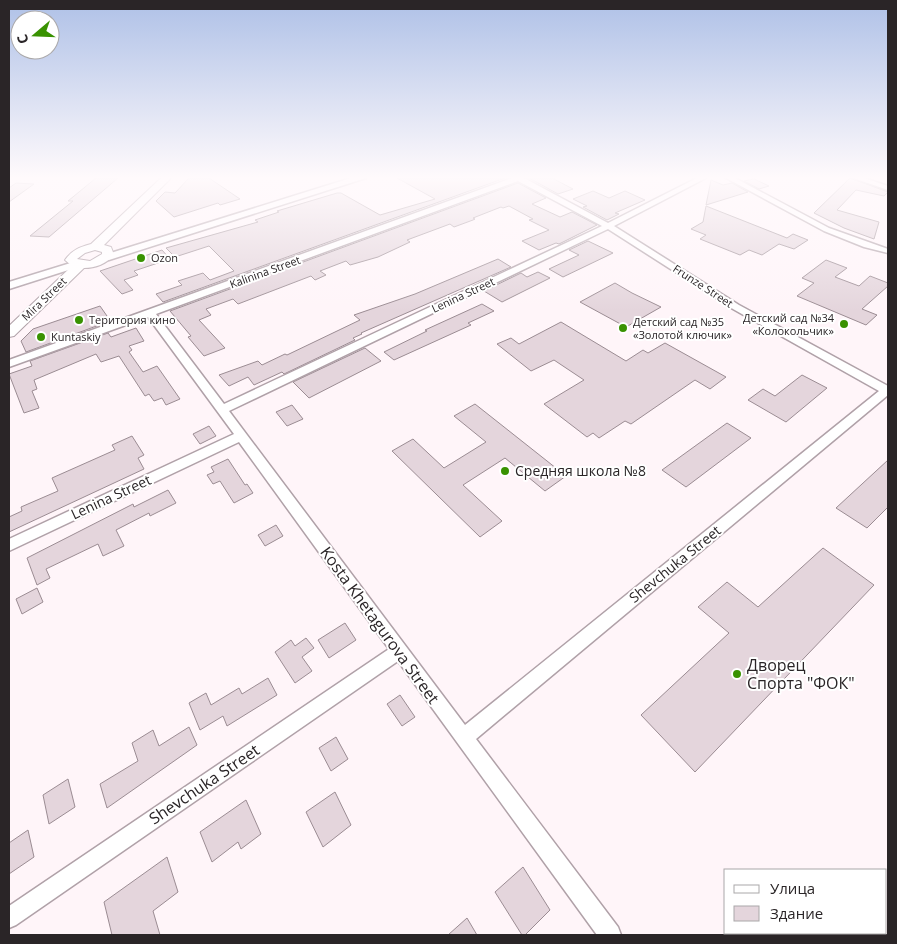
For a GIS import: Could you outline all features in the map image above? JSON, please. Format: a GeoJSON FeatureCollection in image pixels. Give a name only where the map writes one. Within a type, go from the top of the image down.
{"type":"FeatureCollection","features":[{"type":"Feature","properties":{"kind":"main road"},"geometry":{"type":"LineString","coordinates":[[76,262],[93,263],[101,251],[127,222]]}},
{"type":"Feature","properties":{"kind":"main road","name":"Mira Street"},"geometry":{"type":"LineString","coordinates":[[9,333],[76,262]]}},
{"type":"Feature","properties":{"kind":"street"},"geometry":{"type":"LineString","coordinates":[[101,251],[192,222]]}},
{"type":"Feature","properties":{"kind":"street"},"geometry":{"type":"LineString","coordinates":[[101,251],[209,222]]}},
{"type":"Feature","properties":{"kind":"street","name":"Kalinina Street"},"geometry":{"type":"LineString","coordinates":[[9,364],[400,222]]}},
{"type":"Feature","properties":{"kind":"street","name":"Frunze Street"},"geometry":{"type":"LineString","coordinates":[[598,222],[624,235],[736,307],[888,390]]}},
{"type":"Feature","properties":{"kind":"street","name":"Lenina Street"},"geometry":{"type":"LineString","coordinates":[[222,410],[617,222]]}},
{"type":"Feature","properties":{"kind":"street"},"geometry":{"type":"LineString","coordinates":[[813,222],[848,238],[888,251]]}},
{"type":"Feature","properties":{"kind":"street"},"geometry":{"type":"LineString","coordinates":[[9,276],[76,262]]}},
{"type":"Feature","properties":{"kind":"street"},"geometry":{"type":"LineString","coordinates":[[9,286],[76,262]]}},
{"type":"Feature","properties":{"kind":"street","name":"Kosta Khetagurova Street"},"geometry":{"type":"LineString","coordinates":[[151,314],[604,933]]}},
{"type":"Feature","properties":{"kind":"street","name":"Shevchuka Street"},"geometry":{"type":"LineString","coordinates":[[463,738],[888,390]]}},
{"type":"Feature","properties":{"kind":"street","name":"Lenina Street"},"geometry":{"type":"LineString","coordinates":[[9,545],[241,436]]}},
{"type":"Feature","properties":{"kind":"street","name":"Shevchuka Street"},"geometry":{"type":"LineString","coordinates":[[9,918],[399,651]]}},
{"type":"Feature","properties":{"kind":"building"},"geometry":{"type":"Polygon","coordinates":[[[47,222],[66,222],[49,237],[30,236],[47,222]]]}},
{"type":"Feature","properties":{"kind":"building"},"geometry":{"type":"Polygon","coordinates":[[[258,222],[383,222],[163,302],[156,294],[182,285],[178,281],[203,273],[210,280],[234,271],[209,246],[175,257],[166,248],[258,222]]]}},
{"type":"Feature","properties":{"kind":"building"},"geometry":{"type":"Polygon","coordinates":[[[412,222],[467,222],[454,227],[450,224],[407,240],[410,242],[378,257],[350,265],[346,261],[320,271],[326,275],[315,280],[311,276],[238,304],[233,299],[206,309],[211,315],[199,320],[225,348],[204,356],[188,337],[191,336],[170,311],[412,222]]]}},
{"type":"Feature","properties":{"kind":"building"},"geometry":{"type":"Polygon","coordinates":[[[533,222],[591,222],[597,225],[559,244],[556,243],[539,250],[522,241],[549,230],[533,222]]]}},
{"type":"Feature","properties":{"kind":"building"},"geometry":{"type":"Polygon","coordinates":[[[703,222],[747,222],[787,238],[793,234],[808,240],[794,249],[779,244],[762,255],[749,250],[740,255],[700,239],[706,235],[691,229],[703,222]]]}},
{"type":"Feature","properties":{"kind":"building"},"geometry":{"type":"Polygon","coordinates":[[[832,222],[879,222],[874,239],[832,222]]]}},
{"type":"Feature","properties":{"kind":"building"},"geometry":{"type":"Polygon","coordinates":[[[588,241],[613,253],[563,277],[549,269],[579,255],[569,250],[588,241]]]}},
{"type":"Feature","properties":{"kind":"building"},"geometry":{"type":"Polygon","coordinates":[[[162,250],[170,259],[134,271],[138,275],[124,280],[133,290],[122,294],[100,271],[162,250]]]}},
{"type":"Feature","properties":{"kind":"building"},"geometry":{"type":"Polygon","coordinates":[[[498,259],[511,267],[361,333],[353,338],[355,340],[284,374],[282,372],[254,385],[248,377],[229,386],[219,375],[258,361],[262,365],[285,354],[287,355],[360,320],[354,315],[415,294],[498,259]]]}},
{"type":"Feature","properties":{"kind":"building"},"geometry":{"type":"Polygon","coordinates":[[[826,260],[847,268],[835,277],[859,286],[870,276],[888,283],[888,286],[862,309],[877,315],[866,325],[797,296],[814,283],[802,278],[826,260]]]}},
{"type":"Feature","properties":{"kind":"building"},"geometry":{"type":"Polygon","coordinates":[[[538,272],[550,278],[502,302],[484,291],[521,273],[527,277],[538,272]]]}},
{"type":"Feature","properties":{"kind":"building"},"geometry":{"type":"Polygon","coordinates":[[[615,283],[661,307],[626,327],[580,302],[615,283]]]}},
{"type":"Feature","properties":{"kind":"building"},"geometry":{"type":"Polygon","coordinates":[[[482,304],[494,311],[468,323],[471,325],[394,360],[384,352],[427,331],[425,330],[482,304]]]}},
{"type":"Feature","properties":{"kind":"building"},"geometry":{"type":"Polygon","coordinates":[[[100,306],[107,316],[98,319],[102,324],[26,352],[21,341],[33,329],[100,306]]]}},
{"type":"Feature","properties":{"kind":"building"},"geometry":{"type":"Polygon","coordinates":[[[561,322],[626,361],[643,350],[648,353],[665,343],[726,377],[710,389],[695,380],[631,424],[625,421],[599,438],[593,433],[587,437],[544,404],[584,380],[554,360],[531,371],[497,344],[511,338],[519,344],[561,322]]]}},
{"type":"Feature","properties":{"kind":"building"},"geometry":{"type":"Polygon","coordinates":[[[136,328],[144,341],[129,346],[132,350],[129,352],[143,372],[157,366],[180,399],[166,405],[162,398],[154,401],[149,394],[145,396],[119,356],[101,362],[96,354],[34,380],[37,389],[32,391],[39,408],[24,413],[9,374],[32,366],[30,361],[108,333],[111,337],[136,328]]]}},
{"type":"Feature","properties":{"kind":"building"},"geometry":{"type":"Polygon","coordinates":[[[365,348],[381,361],[309,398],[293,382],[365,348]]]}},
{"type":"Feature","properties":{"kind":"building"},"geometry":{"type":"Polygon","coordinates":[[[802,375],[827,388],[786,422],[748,400],[763,389],[775,396],[802,375]]]}},
{"type":"Feature","properties":{"kind":"building"},"geometry":{"type":"Polygon","coordinates":[[[475,404],[566,476],[545,491],[505,458],[463,485],[502,521],[480,537],[392,451],[413,439],[444,468],[486,442],[454,416],[475,404]]]}},
{"type":"Feature","properties":{"kind":"building"},"geometry":{"type":"Polygon","coordinates":[[[292,405],[303,419],[287,426],[276,412],[292,405]]]}},
{"type":"Feature","properties":{"kind":"building"},"geometry":{"type":"Polygon","coordinates":[[[727,423],[751,438],[686,487],[662,470],[727,423]]]}},
{"type":"Feature","properties":{"kind":"building"},"geometry":{"type":"Polygon","coordinates":[[[209,426],[216,436],[200,444],[193,434],[209,426]]]}},
{"type":"Feature","properties":{"kind":"building"},"geometry":{"type":"Polygon","coordinates":[[[132,436],[144,455],[138,458],[144,469],[9,532],[9,517],[22,511],[21,507],[58,491],[52,478],[115,450],[112,445],[132,436]]]}},
{"type":"Feature","properties":{"kind":"building"},"geometry":{"type":"Polygon","coordinates":[[[228,459],[245,485],[247,484],[253,493],[234,503],[220,481],[213,484],[207,475],[214,472],[211,467],[228,459]]]}},
{"type":"Feature","properties":{"kind":"building"},"geometry":{"type":"Polygon","coordinates":[[[888,460],[888,507],[867,528],[836,508],[888,460]]]}},
{"type":"Feature","properties":{"kind":"building"},"geometry":{"type":"Polygon","coordinates":[[[168,490],[176,503],[150,516],[149,513],[116,530],[124,546],[103,556],[98,544],[46,569],[50,578],[37,585],[27,558],[133,504],[134,507],[168,490]]]}},
{"type":"Feature","properties":{"kind":"building"},"geometry":{"type":"Polygon","coordinates":[[[276,525],[283,536],[265,546],[258,535],[276,525]]]}},
{"type":"Feature","properties":{"kind":"building","name":"Дворец Спорта \"ФОК\""},"geometry":{"type":"Polygon","coordinates":[[[823,548],[874,585],[695,772],[641,715],[729,633],[698,607],[727,582],[758,607],[823,548]]]}},
{"type":"Feature","properties":{"kind":"building"},"geometry":{"type":"Polygon","coordinates":[[[37,588],[43,602],[22,614],[16,599],[37,588]]]}},
{"type":"Feature","properties":{"kind":"building"},"geometry":{"type":"Polygon","coordinates":[[[345,623],[356,640],[329,658],[318,640],[345,623]]]}},
{"type":"Feature","properties":{"kind":"building"},"geometry":{"type":"Polygon","coordinates":[[[306,638],[314,648],[302,657],[312,671],[295,683],[275,652],[291,640],[295,646],[306,638]]]}},
{"type":"Feature","properties":{"kind":"building"},"geometry":{"type":"Polygon","coordinates":[[[268,678],[277,695],[227,726],[223,716],[200,730],[189,703],[206,693],[211,705],[239,688],[242,694],[268,678]]]}},
{"type":"Feature","properties":{"kind":"building"},"geometry":{"type":"Polygon","coordinates":[[[400,695],[415,717],[402,726],[387,704],[400,695]]]}},
{"type":"Feature","properties":{"kind":"building"},"geometry":{"type":"Polygon","coordinates":[[[189,727],[197,745],[107,808],[100,784],[138,761],[132,743],[153,730],[159,746],[189,727]]]}},
{"type":"Feature","properties":{"kind":"building"},"geometry":{"type":"Polygon","coordinates":[[[336,737],[348,759],[331,771],[319,748],[336,737]]]}},
{"type":"Feature","properties":{"kind":"building"},"geometry":{"type":"Polygon","coordinates":[[[68,779],[75,807],[49,824],[43,795],[68,779]]]}},
{"type":"Feature","properties":{"kind":"building"},"geometry":{"type":"Polygon","coordinates":[[[335,792],[351,825],[323,847],[306,812],[335,792]]]}},
{"type":"Feature","properties":{"kind":"building"},"geometry":{"type":"Polygon","coordinates":[[[246,800],[261,834],[241,849],[238,842],[212,862],[200,832],[246,800]]]}},
{"type":"Feature","properties":{"kind":"building"},"geometry":{"type":"Polygon","coordinates":[[[28,830],[34,857],[9,874],[9,843],[28,830]]]}},
{"type":"Feature","properties":{"kind":"building"},"geometry":{"type":"Polygon","coordinates":[[[167,857],[178,892],[153,911],[160,935],[112,935],[104,902],[167,857]]]}},
{"type":"Feature","properties":{"kind":"building"},"geometry":{"type":"Polygon","coordinates":[[[523,867],[550,910],[525,935],[522,935],[495,892],[523,867]]]}},
{"type":"Feature","properties":{"kind":"building"},"geometry":{"type":"Polygon","coordinates":[[[467,918],[477,935],[448,935],[467,918]]]}},
{"type":"Feature","properties":{"kind":"place","name":"Ozon"},"geometry":{"type":"Point","coordinates":[141,258]}},
{"type":"Feature","properties":{"kind":"place","name":"Територия кино"},"geometry":{"type":"Point","coordinates":[79,320]}},
{"type":"Feature","properties":{"kind":"place","name":"Детский сад №34 «Колокольчик»"},"geometry":{"type":"Point","coordinates":[844,324]}},
{"type":"Feature","properties":{"kind":"place","name":"Детский сад №35 «Золотой ключик»"},"geometry":{"type":"Point","coordinates":[623,328]}},
{"type":"Feature","properties":{"kind":"place","name":"Kuntaskiy"},"geometry":{"type":"Point","coordinates":[41,337]}},
{"type":"Feature","properties":{"kind":"place","name":"Средняя школа №8"},"geometry":{"type":"Point","coordinates":[505,471]}},
{"type":"Feature","properties":{"kind":"place","name":"Дворец Спорта \"ФОК\""},"geometry":{"type":"Point","coordinates":[737,674]}}]}
